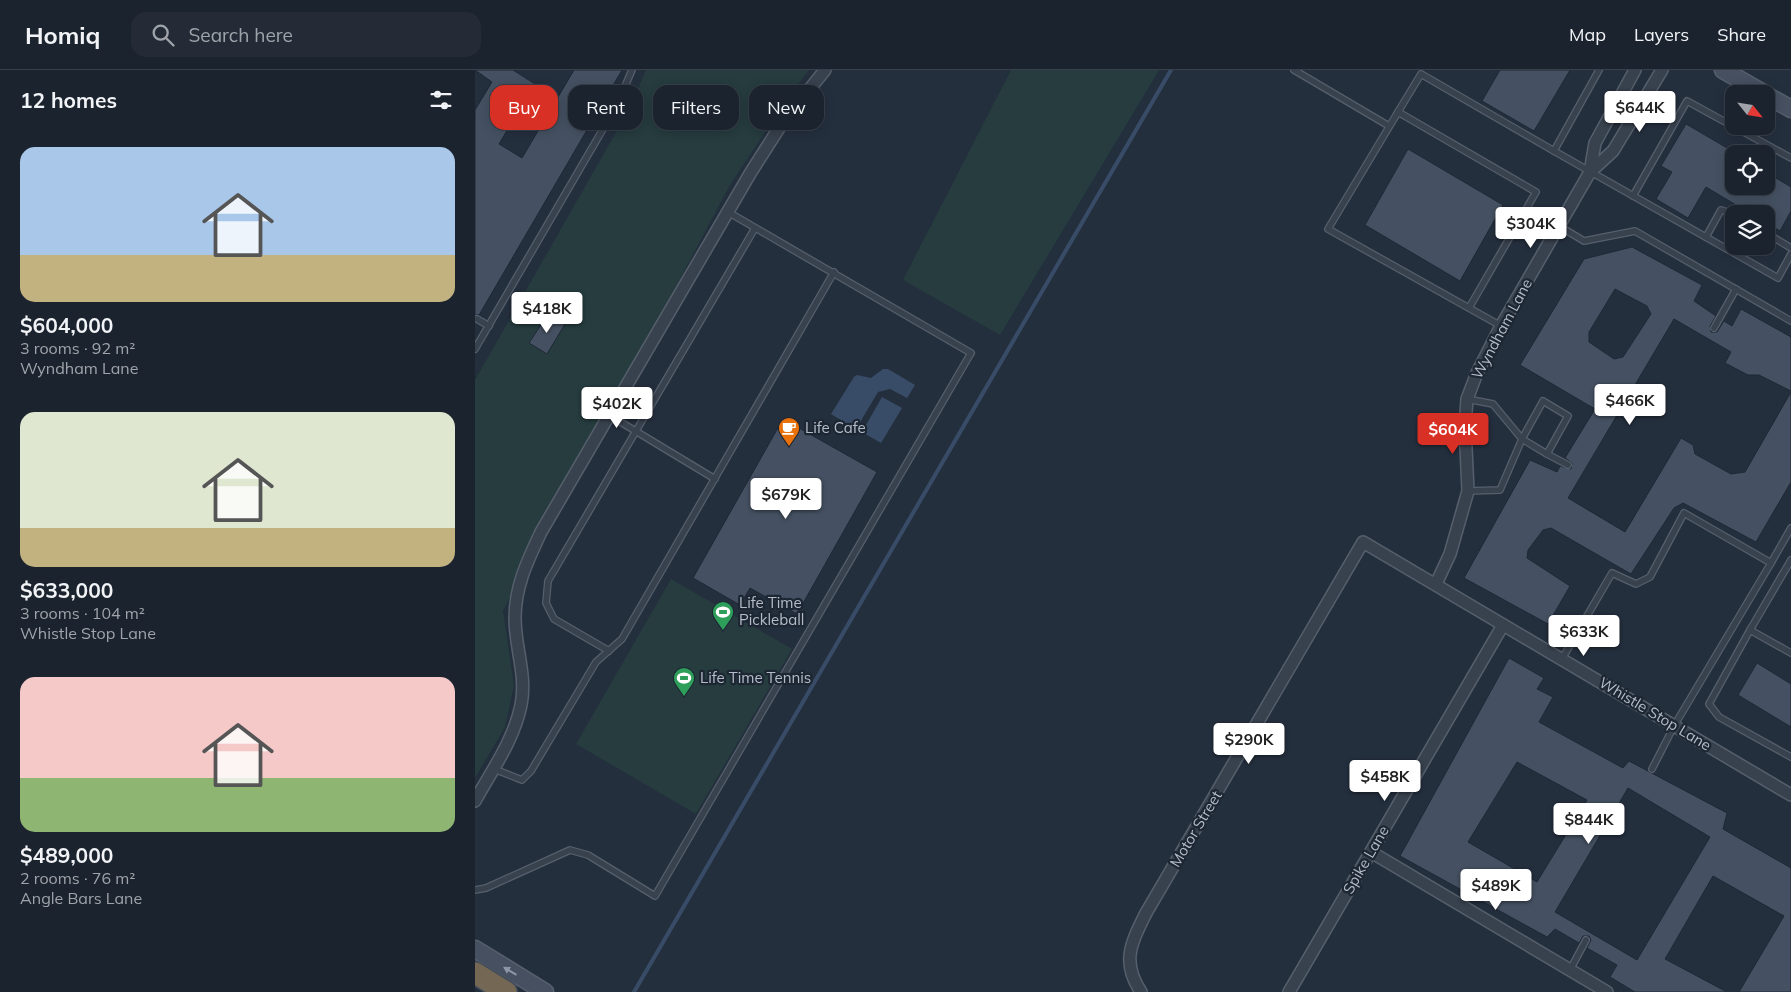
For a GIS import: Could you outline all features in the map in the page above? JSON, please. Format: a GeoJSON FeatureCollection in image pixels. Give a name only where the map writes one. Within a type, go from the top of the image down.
{"type":"FeatureCollection","features":[{"type":"Feature","properties":{"kind":"highway"},"geometry":{"type":"LineString","coordinates":[[475,973],[506,992]]}},
{"type":"Feature","properties":{"kind":"main road"},"geometry":{"type":"LineString","coordinates":[[1723,70],[1749,85]]}},
{"type":"Feature","properties":{"kind":"main road"},"geometry":{"type":"LineString","coordinates":[[1775,100],[1791,109]]}},
{"type":"Feature","properties":{"kind":"main road"},"geometry":{"type":"LineString","coordinates":[[475,949],[545,992]]}},
{"type":"Feature","properties":{"kind":"street"},"geometry":{"type":"LineString","coordinates":[[475,801],[516,725],[521,703],[523,673],[515,620],[515,598],[521,574],[541,532],[781,125],[825,70]]}},
{"type":"Feature","properties":{"kind":"street","name":"Wyndham Lane"},"geometry":{"type":"LineString","coordinates":[[1590,172],[1595,143],[1635,70]]}},
{"type":"Feature","properties":{"kind":"street","name":"Wyndham Lane"},"geometry":{"type":"LineString","coordinates":[[1436,584],[1450,554],[1468,491],[1465,426],[1467,399],[1477,373],[1501,326],[1590,172],[1613,151],[1662,70]]}},
{"type":"Feature","properties":{"kind":"street","name":"Whistle Stop Lane"},"geometry":{"type":"LineString","coordinates":[[1363,542],[1791,795]]}},
{"type":"Feature","properties":{"kind":"street","name":"Motor Street"},"geometry":{"type":"LineString","coordinates":[[1141,992],[1131,977],[1129,958],[1135,934],[1363,542]]}},
{"type":"Feature","properties":{"kind":"street","name":"Spike Lane"},"geometry":{"type":"LineString","coordinates":[[1289,992],[1503,624]]}},
{"type":"Feature","properties":{"kind":"street"},"geometry":{"type":"LineString","coordinates":[[1371,852],[1607,992]]}},
{"type":"Feature","properties":{"kind":"lane"},"geometry":{"type":"LineString","coordinates":[[475,349],[617,105],[632,70]]}},
{"type":"Feature","properties":{"kind":"lane"},"geometry":{"type":"LineString","coordinates":[[1295,70],[1389,126]]}},
{"type":"Feature","properties":{"kind":"lane"},"geometry":{"type":"LineString","coordinates":[[1554,150],[1599,70]]}},
{"type":"Feature","properties":{"kind":"lane"},"geometry":{"type":"LineString","coordinates":[[1501,326],[1328,229],[1423,72],[1590,172],[1778,278],[1791,254]]}},
{"type":"Feature","properties":{"kind":"lane"},"geometry":{"type":"LineString","coordinates":[[1633,196],[1687,100],[1791,158]]}},
{"type":"Feature","properties":{"kind":"lane"},"geometry":{"type":"LineString","coordinates":[[1398,112],[1536,192],[1469,308]]}},
{"type":"Feature","properties":{"kind":"lane"},"geometry":{"type":"LineString","coordinates":[[1706,238],[1721,210],[1725,211]]}},
{"type":"Feature","properties":{"kind":"lane"},"geometry":{"type":"LineString","coordinates":[[475,890],[486,888],[570,850],[588,856],[655,896],[860,547],[971,353],[728,212]]}},
{"type":"Feature","properties":{"kind":"lane"},"geometry":{"type":"LineString","coordinates":[[1559,226],[1584,241],[1635,231],[1791,321]]}},
{"type":"Feature","properties":{"kind":"lane"},"geometry":{"type":"LineString","coordinates":[[609,651],[554,619],[546,603],[548,581],[755,228]]}},
{"type":"Feature","properties":{"kind":"lane"},"geometry":{"type":"LineString","coordinates":[[1775,238],[1791,248]]}},
{"type":"Feature","properties":{"kind":"lane"},"geometry":{"type":"LineString","coordinates":[[493,769],[522,780],[531,771],[597,662],[622,639],[834,272]]}},
{"type":"Feature","properties":{"kind":"lane"},"geometry":{"type":"LineString","coordinates":[[1714,328],[1736,289]]}},
{"type":"Feature","properties":{"kind":"lane"},"geometry":{"type":"LineString","coordinates":[[477,319],[489,326]]}},
{"type":"Feature","properties":{"kind":"lane"},"geometry":{"type":"LineString","coordinates":[[1467,399],[1493,404],[1522,439],[1567,465]]}},
{"type":"Feature","properties":{"kind":"lane"},"geometry":{"type":"LineString","coordinates":[[1468,491],[1499,490],[1522,439],[1543,401],[1568,416],[1547,454]]}},
{"type":"Feature","properties":{"kind":"lane"},"geometry":{"type":"LineString","coordinates":[[609,415],[715,479]]}},
{"type":"Feature","properties":{"kind":"lane"},"geometry":{"type":"LineString","coordinates":[[1562,659],[1612,573],[1636,584],[1649,577],[1684,513],[1771,563]]}},
{"type":"Feature","properties":{"kind":"lane"},"geometry":{"type":"LineString","coordinates":[[1652,769],[1674,726],[1791,528]]}},
{"type":"Feature","properties":{"kind":"lane"},"geometry":{"type":"LineString","coordinates":[[1791,560],[1709,704],[1719,717],[1791,757]]}},
{"type":"Feature","properties":{"kind":"lane"},"geometry":{"type":"LineString","coordinates":[[1750,630],[1791,654]]}},
{"type":"Feature","properties":{"kind":"lane"},"geometry":{"type":"LineString","coordinates":[[1570,970],[1585,940]]}},
{"type":"Feature","properties":{"kind":"green space"},"geometry":{"type":"Polygon","coordinates":[[[646,70],[809,70],[797,85],[749,85],[749,130],[767,130],[730,185],[503,611],[514,685],[505,727],[475,778],[475,380],[617,130],[643,130],[643,85],[639,85],[646,70]]]}},
{"type":"Feature","properties":{"kind":"green space"},"geometry":{"type":"Polygon","coordinates":[[[1011,70],[1159,70],[1000,335],[903,280],[1011,70]]]}},
{"type":"Feature","properties":{"kind":"green space","name":"Life Time Tennis"},"geometry":{"type":"Polygon","coordinates":[[[671,579],[792,649],[696,814],[576,744],[671,579]]]}},
{"type":"Feature","properties":{"kind":"water"},"geometry":{"type":"Polygon","coordinates":[[[883,369],[888,369],[915,385],[907,398],[890,389],[878,392],[856,429],[831,414],[854,377],[857,375],[871,378],[883,369]]]}},
{"type":"Feature","properties":{"kind":"water"},"geometry":{"type":"Polygon","coordinates":[[[882,397],[902,408],[881,443],[862,432],[882,397]]]}},
{"type":"Feature","properties":{"kind":"building"},"geometry":{"type":"Polygon","coordinates":[[[475,70],[513,70],[535,84],[490,85],[492,82],[475,70]]]}},
{"type":"Feature","properties":{"kind":"building"},"geometry":{"type":"Polygon","coordinates":[[[574,70],[622,70],[613,85],[568,85],[568,130],[587,130],[479,315],[475,315],[475,110],[490,85],[490,130],[507,130],[499,144],[522,158],[539,130],[558,130],[558,97],[574,70]]]}},
{"type":"Feature","properties":{"kind":"building"},"geometry":{"type":"Polygon","coordinates":[[[1500,70],[1570,70],[1534,131],[1482,101],[1500,70]]]}},
{"type":"Feature","properties":{"kind":"building"},"geometry":{"type":"Polygon","coordinates":[[[1686,124],[1725,147],[1725,195],[1775,195],[1775,177],[1791,187],[1791,211],[1780,231],[1775,228],[1775,205],[1736,205],[1706,187],[1688,218],[1656,199],[1672,172],[1661,166],[1686,124]]]}},
{"type":"Feature","properties":{"kind":"building"},"geometry":{"type":"Polygon","coordinates":[[[1408,149],[1503,205],[1460,281],[1365,225],[1408,149]]]}},
{"type":"Feature","properties":{"kind":"building"},"geometry":{"type":"Polygon","coordinates":[[[1632,247],[1702,285],[1694,301],[1716,316],[1710,326],[1711,332],[1717,332],[1724,321],[1732,326],[1741,309],[1791,337],[1791,391],[1759,375],[1748,375],[1725,363],[1731,352],[1674,319],[1568,498],[1625,532],[1681,438],[1693,445],[1695,454],[1731,474],[1745,472],[1791,392],[1791,482],[1756,542],[1683,503],[1674,508],[1631,574],[1551,528],[1543,530],[1528,550],[1527,558],[1570,586],[1548,624],[1464,578],[1530,460],[1557,472],[1560,466],[1571,469],[1572,463],[1565,458],[1595,409],[1520,365],[1584,259],[1632,247]],[[1615,289],[1589,332],[1589,342],[1614,359],[1623,357],[1651,314],[1647,306],[1615,289]]]}},
{"type":"Feature","properties":{"kind":"building"},"geometry":{"type":"Polygon","coordinates":[[[548,314],[565,324],[547,354],[529,343],[548,314]]]}},
{"type":"Feature","properties":{"kind":"building"},"geometry":{"type":"Polygon","coordinates":[[[783,419],[877,472],[797,614],[750,588],[740,605],[693,578],[783,419]]]}},
{"type":"Feature","properties":{"kind":"building"},"geometry":{"type":"Polygon","coordinates":[[[1509,658],[1544,678],[1537,689],[1553,697],[1539,722],[1623,768],[1629,761],[1727,813],[1723,829],[1791,868],[1791,992],[1739,992],[1784,916],[1713,876],[1665,959],[1727,992],[1635,992],[1610,977],[1617,965],[1587,948],[1591,940],[1589,936],[1583,936],[1579,943],[1555,929],[1547,937],[1400,856],[1509,658]],[[1517,762],[1468,842],[1537,882],[1587,800],[1517,762]],[[1628,788],[1555,912],[1637,960],[1710,837],[1628,788]]]}},
{"type":"Feature","properties":{"kind":"building"},"geometry":{"type":"Polygon","coordinates":[[[1757,663],[1791,684],[1791,727],[1738,695],[1757,663]]]}},
{"type":"Feature","properties":{"kind":"waterway"},"geometry":{"type":"LineString","coordinates":[[634,992],[1171,70]]}},
{"type":"Feature","properties":{"kind":"place","name":"Life Cafe"},"geometry":{"type":"Point","coordinates":[789,447]}},
{"type":"Feature","properties":{"kind":"place","name":"Life Time Pickleball"},"geometry":{"type":"Point","coordinates":[723,631]}},
{"type":"Feature","properties":{"kind":"place","name":"Life Time Tennis"},"geometry":{"type":"Point","coordinates":[684,697]}}]}
